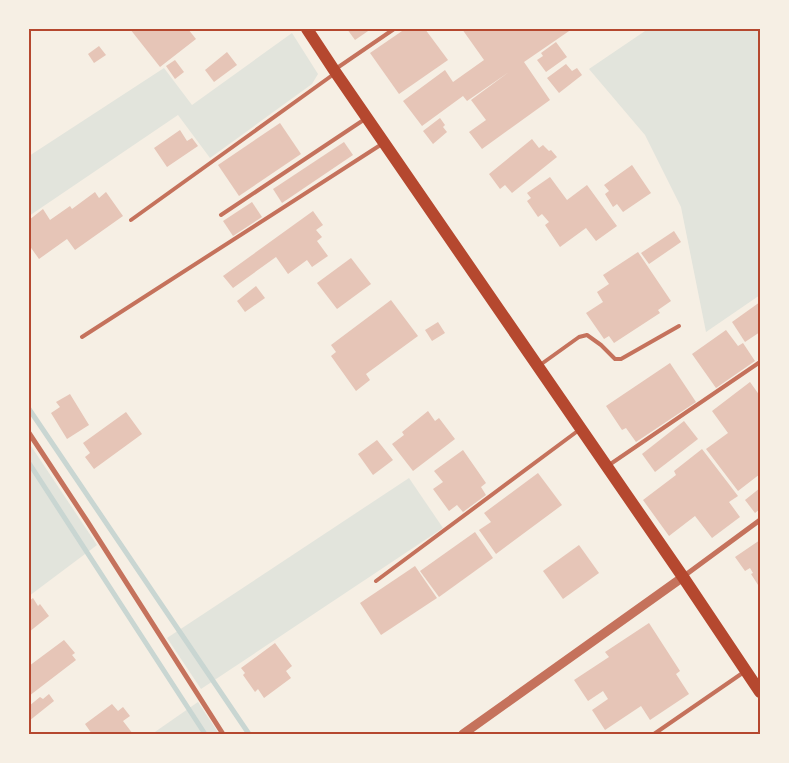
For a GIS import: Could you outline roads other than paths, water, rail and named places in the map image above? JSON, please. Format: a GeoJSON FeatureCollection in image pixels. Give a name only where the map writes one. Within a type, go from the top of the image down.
{"type":"FeatureCollection","features":[{"type":"Feature","properties":{"kind":"main road"},"geometry":{"type":"LineString","coordinates":[[308,29],[384,143],[760,690]]}},
{"type":"Feature","properties":{"kind":"street"},"geometry":{"type":"LineString","coordinates":[[29,433],[223,734]]}},
{"type":"Feature","properties":{"kind":"street"},"geometry":{"type":"LineString","coordinates":[[463,734],[760,520]]}},
{"type":"Feature","properties":{"kind":"lane"},"geometry":{"type":"LineString","coordinates":[[131,220],[394,29]]}},
{"type":"Feature","properties":{"kind":"lane"},"geometry":{"type":"LineString","coordinates":[[221,215],[367,118]]}},
{"type":"Feature","properties":{"kind":"lane"},"geometry":{"type":"LineString","coordinates":[[82,338],[384,143]]}},
{"type":"Feature","properties":{"kind":"lane"},"geometry":{"type":"LineString","coordinates":[[538,366],[579,337],[587,335],[601,345],[615,359],[621,359],[679,326]]}},
{"type":"Feature","properties":{"kind":"lane"},"geometry":{"type":"LineString","coordinates":[[607,466],[760,362]]}},
{"type":"Feature","properties":{"kind":"lane"},"geometry":{"type":"LineString","coordinates":[[376,581],[581,428]]}},
{"type":"Feature","properties":{"kind":"lane"},"geometry":{"type":"LineString","coordinates":[[654,734],[746,671]]}},
{"type":"Feature","properties":{"kind":"waterway"},"geometry":{"type":"LineString","coordinates":[[29,409],[249,734]]}},
{"type":"Feature","properties":{"kind":"waterway"},"geometry":{"type":"LineString","coordinates":[[29,463],[205,734]]}}]}
